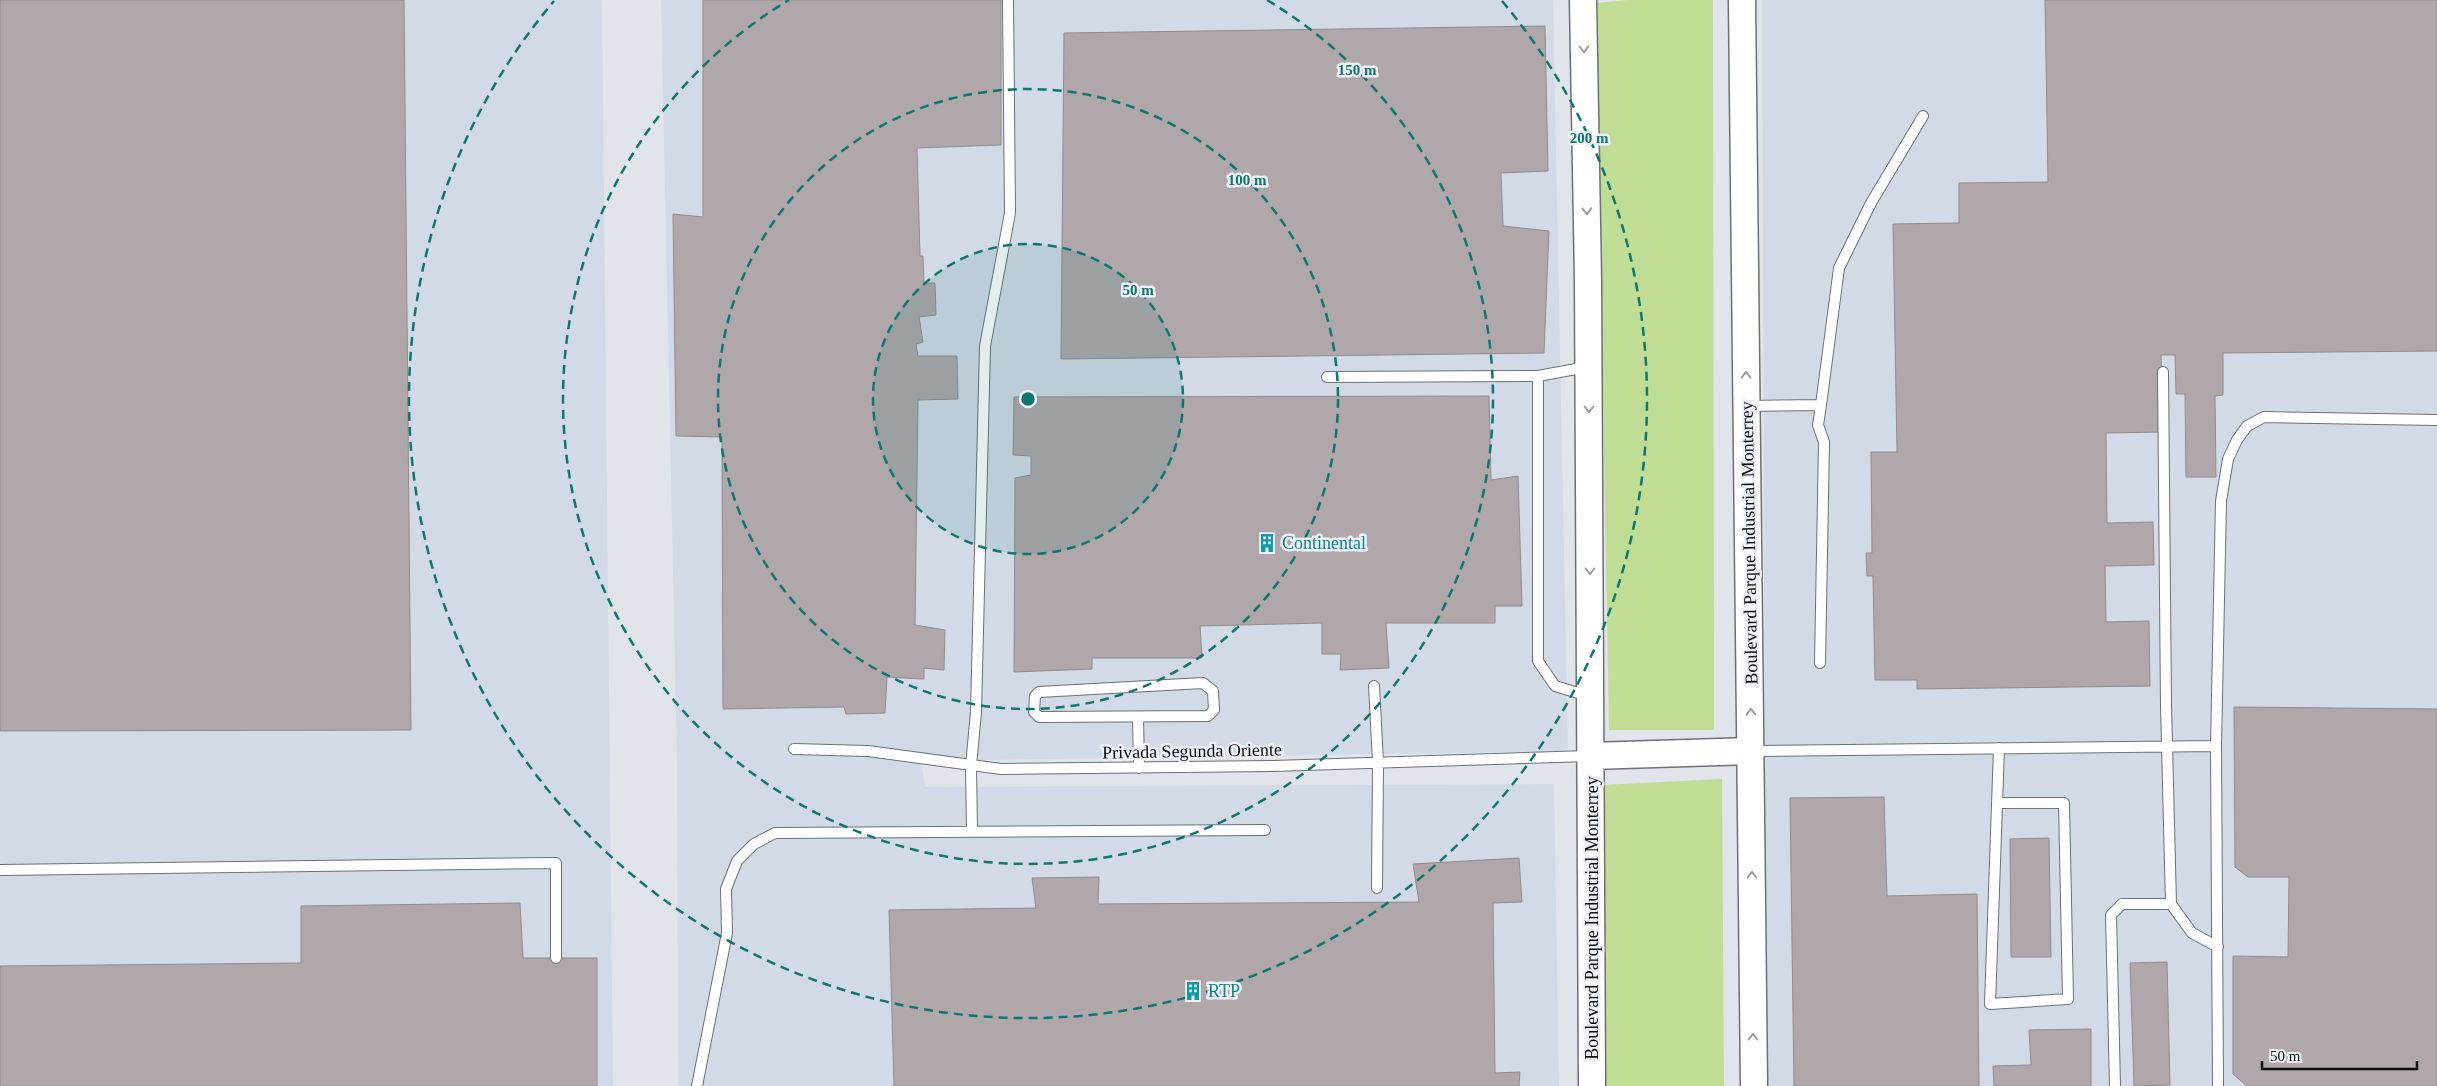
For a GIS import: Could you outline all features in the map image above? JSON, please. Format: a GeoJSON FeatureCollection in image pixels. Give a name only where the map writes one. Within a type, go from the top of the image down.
{"type":"FeatureCollection","features":[{"type":"Feature","properties":{"kind":"street","name":"Boulevard Parque Industrial Monterrey"},"geometry":{"type":"LineString","coordinates":[[1583,0],[1591,697],[1592,1086]]}},
{"type":"Feature","properties":{"kind":"street","name":"Boulevard Parque Industrial Monterrey"},"geometry":{"type":"LineString","coordinates":[[1742,0],[1754,1086]]}},
{"type":"Feature","properties":{"kind":"street"},"geometry":{"type":"LineString","coordinates":[[1591,756],[1751,751]]}},
{"type":"Feature","properties":{"kind":"lane"},"geometry":{"type":"LineString","coordinates":[[972,832],[971,766],[976,712],[985,346],[1010,213],[1008,0]]}},
{"type":"Feature","properties":{"kind":"lane"},"geometry":{"type":"LineString","coordinates":[[1820,663],[1824,442],[1818,425],[1839,268],[1871,203],[1923,116]]}},
{"type":"Feature","properties":{"kind":"lane"},"geometry":{"type":"LineString","coordinates":[[1328,378],[1538,376],[1588,367]]}},
{"type":"Feature","properties":{"kind":"lane"},"geometry":{"type":"LineString","coordinates":[[2164,372],[2171,904],[2192,933],[2218,947]]}},
{"type":"Feature","properties":{"kind":"lane"},"geometry":{"type":"LineString","coordinates":[[1538,376],[1538,661],[1555,686],[1591,697]]}},
{"type":"Feature","properties":{"kind":"lane"},"geometry":{"type":"LineString","coordinates":[[1747,406],[1821,405]]}},
{"type":"Feature","properties":{"kind":"lane"},"geometry":{"type":"LineString","coordinates":[[2218,1086],[2216,746],[2221,501],[2228,459],[2237,440],[2247,426],[2264,417],[2437,420]]}},
{"type":"Feature","properties":{"kind":"lane"},"geometry":{"type":"LineString","coordinates":[[1202,683],[1209,686],[1213,691],[1214,710],[1208,716],[1138,717],[1039,717],[1034,712],[1035,696],[1042,692],[1202,683]]}},
{"type":"Feature","properties":{"kind":"lane"},"geometry":{"type":"LineString","coordinates":[[1374,686],[1378,762],[1377,888]]}},
{"type":"Feature","properties":{"kind":"lane"},"geometry":{"type":"LineString","coordinates":[[1138,717],[1139,768]]}},
{"type":"Feature","properties":{"kind":"lane"},"geometry":{"type":"LineString","coordinates":[[1751,751],[2216,746]]}},
{"type":"Feature","properties":{"kind":"lane"},"geometry":{"type":"LineString","coordinates":[[1997,803],[2064,803],[2068,999],[1990,1004],[1997,803],[1999,748]]}},
{"type":"Feature","properties":{"kind":"lane","name":"Privada Segunda Oriente"},"geometry":{"type":"LineString","coordinates":[[794,749],[868,751],[1001,769],[1139,768],[1591,756]]}},
{"type":"Feature","properties":{"kind":"lane"},"geometry":{"type":"LineString","coordinates":[[697,1086],[727,933],[726,889],[737,861],[754,844],[775,833],[1265,830]]}},
{"type":"Feature","properties":{"kind":"lane"},"geometry":{"type":"LineString","coordinates":[[0,870],[556,863],[556,958]]}},
{"type":"Feature","properties":{"kind":"lane"},"geometry":{"type":"LineString","coordinates":[[2114,1086],[2111,915],[2122,904],[2171,904]]}},
{"type":"Feature","properties":{"kind":"shaded area"},"geometry":{"type":"Polygon","coordinates":[[[0,0],[602,0],[613,1086],[0,1086],[0,0]]]}},
{"type":"Feature","properties":{"kind":"shaded area"},"geometry":{"type":"Polygon","coordinates":[[[661,0],[1553,0],[1568,751],[921,761],[925,787],[1554,784],[1559,1086],[678,1086],[677,764],[661,0]]]}},
{"type":"Feature","properties":{"kind":"shaded area"},"geometry":{"type":"Polygon","coordinates":[[[1762,0],[2437,0],[2437,1086],[1766,1086],[1762,0]]]}},
{"type":"Feature","properties":{"kind":"green space"},"geometry":{"type":"Polygon","coordinates":[[[1628,0],[1713,0],[1714,730],[1609,730],[1596,3],[1628,0]]]}},
{"type":"Feature","properties":{"kind":"green space"},"geometry":{"type":"Polygon","coordinates":[[[1722,779],[1724,1086],[1604,1086],[1601,785],[1722,779]]]}},
{"type":"Feature","properties":{"kind":"building"},"geometry":{"type":"Polygon","coordinates":[[[0,0],[404,0],[411,730],[0,731],[0,0]]]}},
{"type":"Feature","properties":{"kind":"building"},"geometry":{"type":"Polygon","coordinates":[[[703,0],[1001,0],[1001,145],[917,148],[920,256],[923,256],[924,283],[935,283],[936,315],[919,317],[923,342],[916,344],[918,356],[957,356],[958,399],[918,400],[915,625],[945,630],[944,670],[924,668],[924,679],[887,677],[885,713],[846,714],[844,707],[723,709],[722,437],[676,436],[673,214],[703,217],[703,0]]]}},
{"type":"Feature","properties":{"kind":"building"},"geometry":{"type":"Polygon","coordinates":[[[2045,0],[2437,0],[2437,351],[2223,353],[2223,395],[2215,396],[2216,477],[2186,477],[2185,394],[2176,394],[2175,355],[2161,355],[2163,432],[2106,433],[2107,523],[2153,522],[2154,565],[2105,566],[2106,622],[2149,621],[2150,686],[1917,689],[1917,680],[1875,680],[1873,576],[1867,576],[1866,553],[1872,553],[1871,452],[1897,452],[1893,224],[1959,223],[1959,183],[2048,182],[2045,0]]]}},
{"type":"Feature","properties":{"kind":"building"},"geometry":{"type":"Polygon","coordinates":[[[1545,26],[1548,171],[1501,173],[1503,226],[1549,231],[1544,353],[1061,359],[1064,33],[1545,26]]]}},
{"type":"Feature","properties":{"kind":"building","name":"Continental"},"geometry":{"type":"Polygon","coordinates":[[[1489,396],[1491,480],[1518,476],[1522,606],[1495,606],[1495,623],[1386,623],[1389,668],[1340,670],[1341,654],[1322,654],[1322,623],[1200,626],[1202,658],[1092,658],[1092,669],[1014,672],[1015,478],[1031,475],[1031,456],[1013,455],[1014,397],[1489,396]]]}},
{"type":"Feature","properties":{"kind":"building"},"geometry":{"type":"Polygon","coordinates":[[[2234,707],[2437,709],[2437,1086],[2247,1086],[2233,1074],[2233,956],[2288,957],[2289,877],[2248,877],[2235,867],[2234,707]]]}},
{"type":"Feature","properties":{"kind":"building"},"geometry":{"type":"Polygon","coordinates":[[[1884,797],[1887,896],[1977,894],[1979,1086],[1794,1086],[1790,798],[1884,797]]]}},
{"type":"Feature","properties":{"kind":"building"},"geometry":{"type":"Polygon","coordinates":[[[2049,838],[2051,957],[2011,957],[2010,839],[2049,838]]]}},
{"type":"Feature","properties":{"kind":"building","name":"RTP"},"geometry":{"type":"Polygon","coordinates":[[[1519,858],[1522,902],[1493,903],[1495,1073],[1520,1072],[1519,1086],[894,1086],[889,910],[1036,908],[1032,878],[1099,877],[1098,904],[1419,902],[1413,864],[1519,858]]]}},
{"type":"Feature","properties":{"kind":"building"},"geometry":{"type":"Polygon","coordinates":[[[520,903],[523,958],[597,958],[597,1086],[0,1086],[0,966],[301,963],[301,906],[520,903]]]}},
{"type":"Feature","properties":{"kind":"building"},"geometry":{"type":"Polygon","coordinates":[[[2167,962],[2170,1085],[2134,1086],[2130,963],[2167,962]]]}},
{"type":"Feature","properties":{"kind":"building"},"geometry":{"type":"Polygon","coordinates":[[[2091,1029],[2091,1086],[1994,1086],[1993,1066],[2031,1065],[2029,1030],[2091,1029]]]}},
{"type":"Feature","properties":{"kind":"place","name":"Continental"},"geometry":{"type":"Point","coordinates":[1267,543]}},
{"type":"Feature","properties":{"kind":"place","name":"RTP"},"geometry":{"type":"Point","coordinates":[1193,991]}}]}
